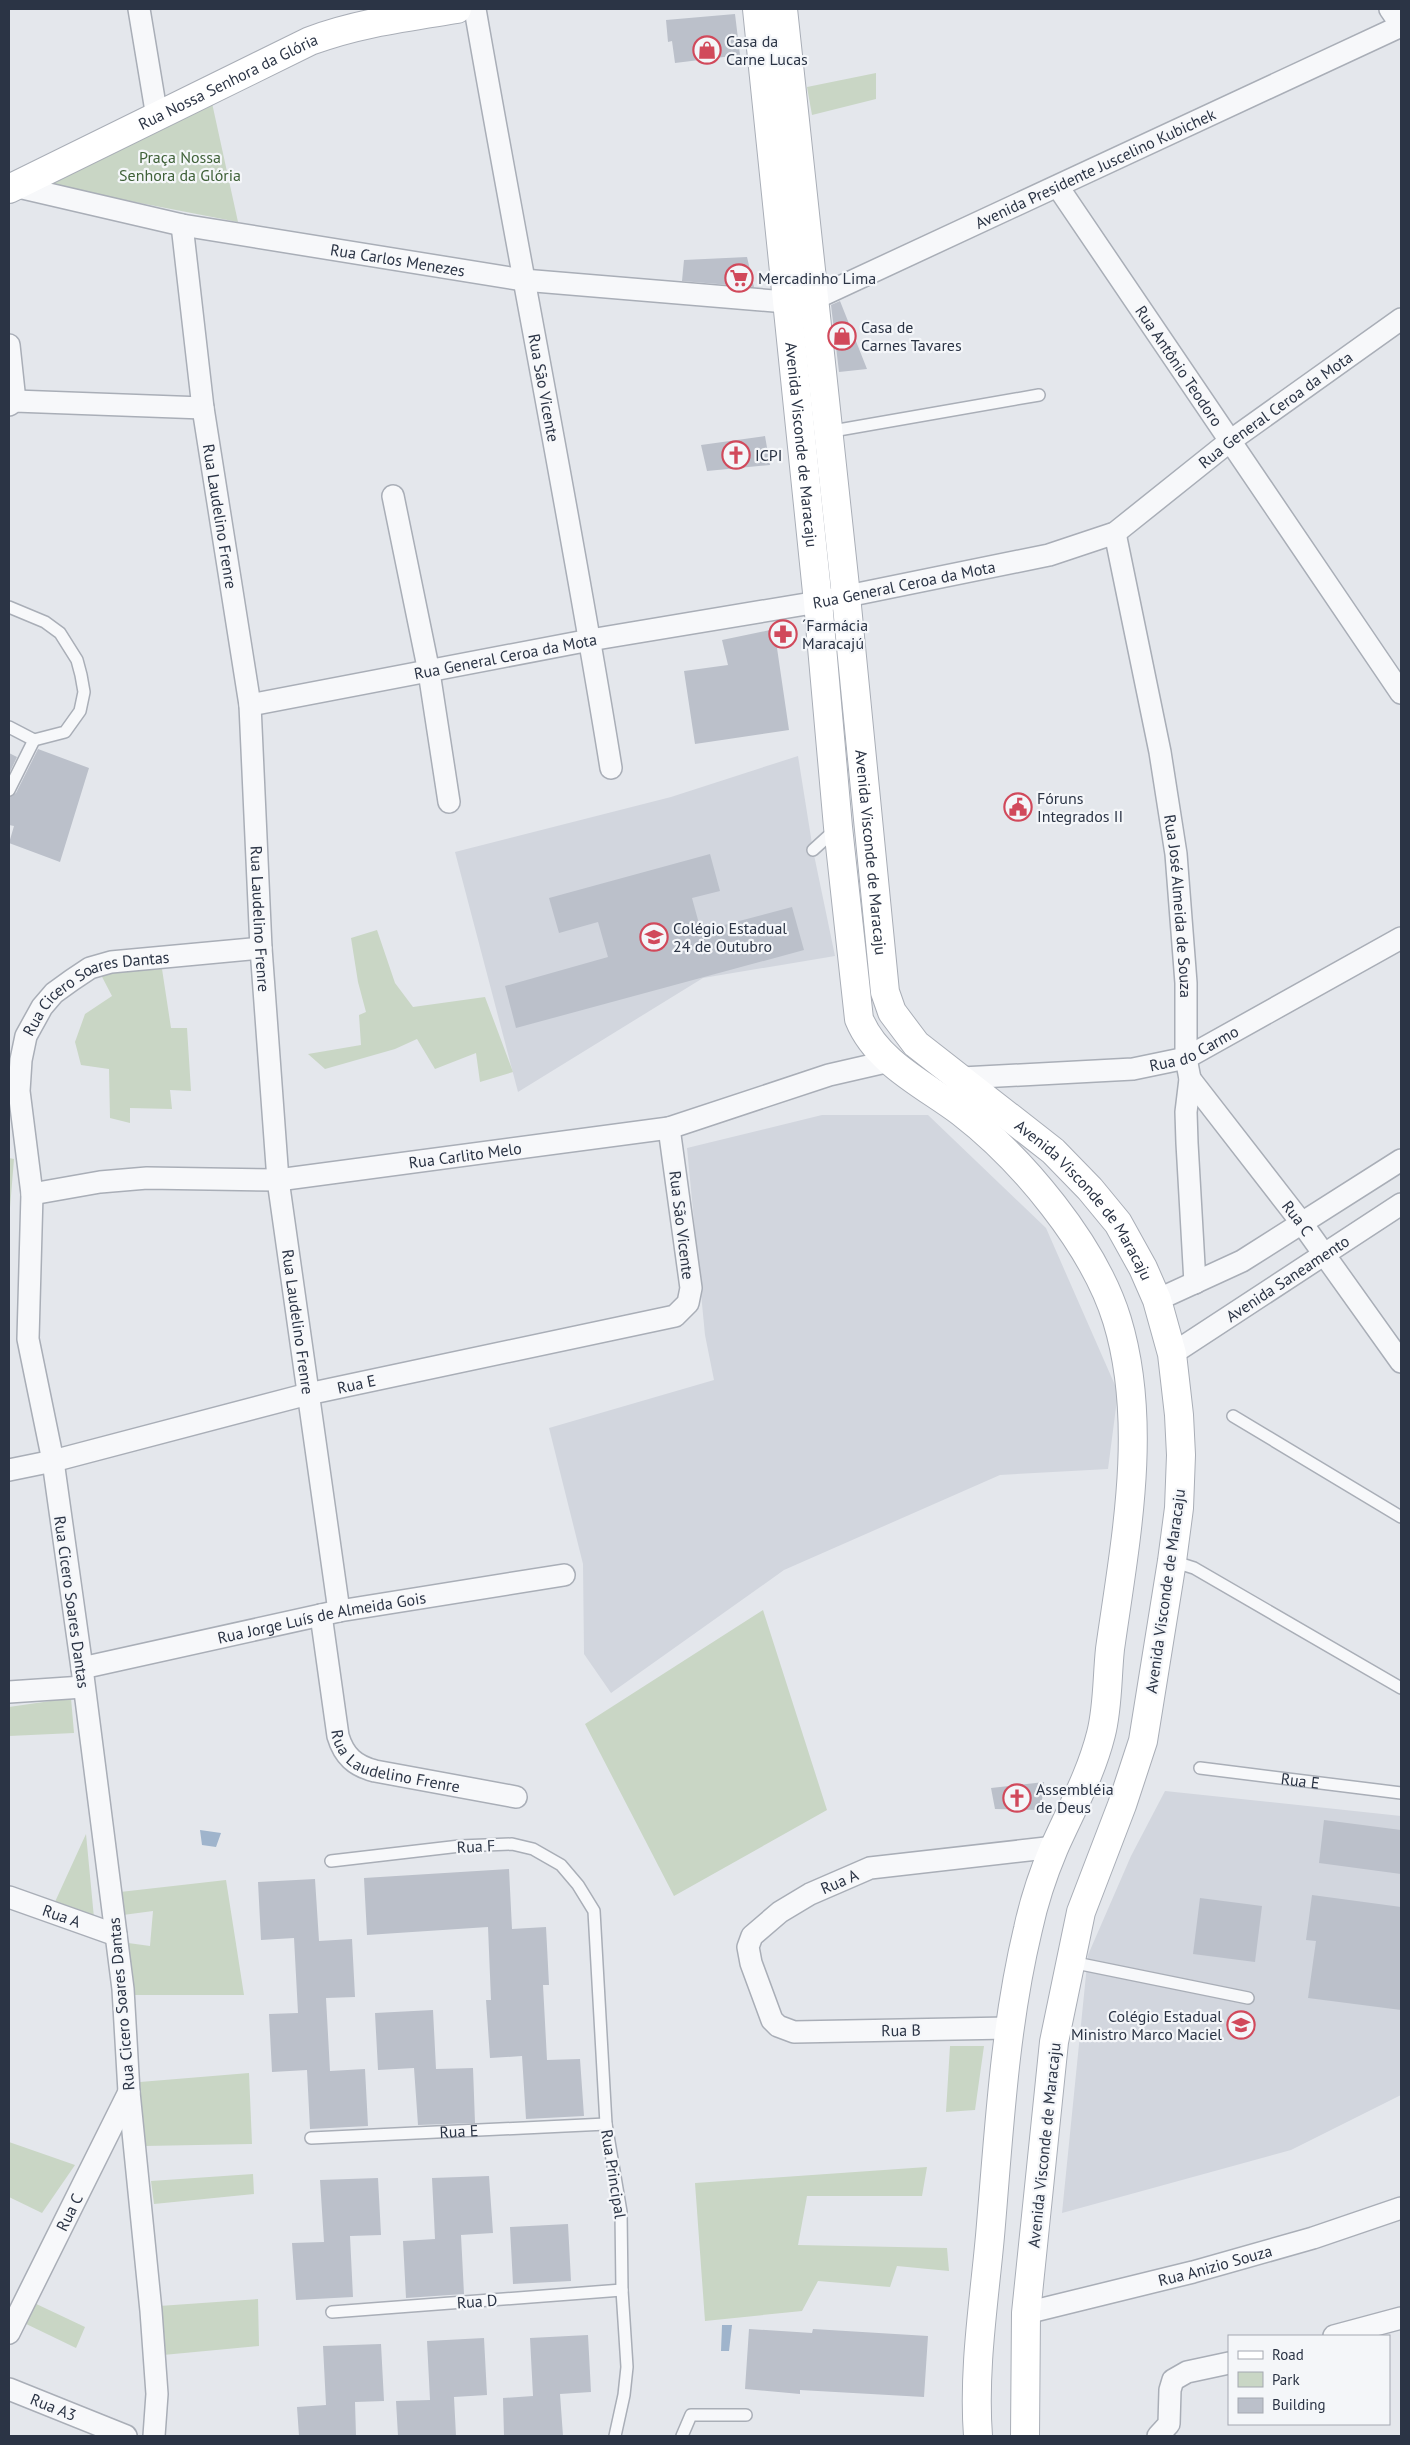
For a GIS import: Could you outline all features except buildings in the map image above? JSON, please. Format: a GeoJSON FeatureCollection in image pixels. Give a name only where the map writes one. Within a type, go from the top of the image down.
{"type":"FeatureCollection","features":[{"type":"Feature","properties":{"kind":"main road","name":"Rua Nossa Senhora da Glória"},"geometry":{"type":"LineString","coordinates":[[12,187],[265,62],[342,29],[376,21],[457,9]]}},
{"type":"Feature","properties":{"kind":"main road","name":"Avenida Visconde de Maracaju"},"geometry":{"type":"LineString","coordinates":[[757,9],[818,602],[838,827],[859,1020],[871,1041],[890,1061],[970,1119],[991,1138],[1052,1204],[1095,1270],[1115,1314],[1124,1347],[1134,1418],[1126,1537],[1109,1660],[1102,1731],[1084,1787],[1055,1847],[1036,1896],[1027,1930],[1008,2028],[979,2363],[978,2436]]}},
{"type":"Feature","properties":{"kind":"main road","name":"Avenida Visconde de Maracaju"},"geometry":{"type":"LineString","coordinates":[[784,9],[827,432],[846,596],[884,992],[896,1018],[916,1044],[1053,1150],[1090,1189],[1118,1223],[1143,1268],[1157,1300],[1172,1354],[1179,1415],[1181,1455],[1179,1508],[1143,1741],[1122,1805],[1081,1912],[1069,1962],[1054,2042],[1026,2313],[1025,2436]]}},
{"type":"Feature","properties":{"kind":"main road"},"geometry":{"type":"LineString","coordinates":[[1102,1731],[1122,1744],[1129,1745],[1143,1741]]}},
{"type":"Feature","properties":{"kind":"main road"},"geometry":{"type":"LineString","coordinates":[[1084,1787],[1095,1784],[1106,1785],[1114,1791],[1122,1805]]}},
{"type":"Feature","properties":{"kind":"street"},"geometry":{"type":"LineString","coordinates":[[139,9],[157,117]]}},
{"type":"Feature","properties":{"kind":"street","name":"Rua São Vicente"},"geometry":{"type":"LineString","coordinates":[[475,9],[522,280],[590,640],[611,768]]}},
{"type":"Feature","properties":{"kind":"street"},"geometry":{"type":"LineString","coordinates":[[1390,9],[1401,25]]}},
{"type":"Feature","properties":{"kind":"street","name":"Avenida Presidente Juscelino Kubichek"},"geometry":{"type":"LineString","coordinates":[[786,302],[814,299],[1058,187],[1401,25]]}},
{"type":"Feature","properties":{"kind":"street","name":"Rua Carlos Menezes"},"geometry":{"type":"LineString","coordinates":[[12,187],[182,225],[522,280],[786,302]]}},
{"type":"Feature","properties":{"kind":"street","name":"Rua Antônio Teodoro"},"geometry":{"type":"LineString","coordinates":[[1058,187],[1401,693]]}},
{"type":"Feature","properties":{"kind":"street","name":"Rua Laudelino Frenre"},"geometry":{"type":"LineString","coordinates":[[182,225],[203,408],[250,705],[261,948],[278,1180],[308,1394],[330,1613],[338,1736],[343,1749],[353,1762],[375,1771],[516,1797]]}},
{"type":"Feature","properties":{"kind":"street","name":"Rua General Ceroa da Mota"},"geometry":{"type":"LineString","coordinates":[[250,705],[590,640],[818,602],[1049,555],[1115,533],[1230,441],[1401,319]]}},
{"type":"Feature","properties":{"kind":"street"},"geometry":{"type":"LineString","coordinates":[[9,344],[12,403],[203,408]]}},
{"type":"Feature","properties":{"kind":"street"},"geometry":{"type":"LineString","coordinates":[[393,496],[429,672],[449,802]]}},
{"type":"Feature","properties":{"kind":"street","name":"Rua José Almeida de Souza"},"geometry":{"type":"LineString","coordinates":[[1115,533],[1160,752],[1176,854],[1186,983],[1186,1058],[1190,1079],[1186,1120],[1195,1283]]}},
{"type":"Feature","properties":{"kind":"street","name":"Rua do Carmo"},"geometry":{"type":"LineString","coordinates":[[962,1078],[1133,1069],[1186,1058],[1401,938]]}},
{"type":"Feature","properties":{"kind":"street","name":"Rua Cicero Soares Dantas"},"geometry":{"type":"LineString","coordinates":[[154,2436],[157,2394],[151,2311],[129,2092],[123,1989],[53,1461],[28,1339],[32,1194],[19,1091],[21,1060],[26,1036],[42,1007],[54,993],[81,974],[100,964],[261,948]]}},
{"type":"Feature","properties":{"kind":"street","name":"Rua Carlito Melo"},"geometry":{"type":"LineString","coordinates":[[32,1194],[100,1182],[147,1178],[278,1180],[669,1128],[829,1075],[890,1061]]}},
{"type":"Feature","properties":{"kind":"street","name":"Rua C"},"geometry":{"type":"LineString","coordinates":[[1190,1079],[1301,1222],[1401,1362]]}},
{"type":"Feature","properties":{"kind":"street","name":"Rua São Vicente"},"geometry":{"type":"LineString","coordinates":[[669,1128],[691,1288],[688,1303],[675,1316]]}},
{"type":"Feature","properties":{"kind":"street"},"geometry":{"type":"LineString","coordinates":[[1157,1300],[1242,1261],[1401,1160]]}},
{"type":"Feature","properties":{"kind":"street","name":"Avenida Saneamento"},"geometry":{"type":"LineString","coordinates":[[1172,1354],[1401,1204]]}},
{"type":"Feature","properties":{"kind":"street","name":"Rua E"},"geometry":{"type":"LineString","coordinates":[[9,1470],[53,1461],[308,1394],[675,1316]]}},
{"type":"Feature","properties":{"kind":"street","name":"Rua Jorge Luís de Almeida Gois"},"geometry":{"type":"LineString","coordinates":[[9,1692],[83,1677],[330,1613],[564,1575]]}},
{"type":"Feature","properties":{"kind":"street","name":"Rua A"},"geometry":{"type":"LineString","coordinates":[[794,2032],[778,2026],[772,2020],[748,1953],[752,1936],[780,1912],[810,1894],[870,1868],[1055,1847]]}},
{"type":"Feature","properties":{"kind":"street","name":"Rua A"},"geometry":{"type":"LineString","coordinates":[[9,1897],[116,1935]]}},
{"type":"Feature","properties":{"kind":"street","name":"Rua B"},"geometry":{"type":"LineString","coordinates":[[794,2032],[1008,2028]]}},
{"type":"Feature","properties":{"kind":"street","name":"Rua C"},"geometry":{"type":"LineString","coordinates":[[9,2333],[129,2092]]}},
{"type":"Feature","properties":{"kind":"street","name":"Rua Anizio Souza"},"geometry":{"type":"LineString","coordinates":[[1026,2313],[1193,2272],[1313,2238],[1401,2208]]}},
{"type":"Feature","properties":{"kind":"street"},"geometry":{"type":"LineString","coordinates":[[1338,2335],[1401,2318]]}},
{"type":"Feature","properties":{"kind":"street"},"geometry":{"type":"LineString","coordinates":[[1158,2436],[1169,2424],[1170,2390],[1174,2380],[1187,2372],[1228,2364]]}},
{"type":"Feature","properties":{"kind":"street","name":"Rua A3"},"geometry":{"type":"LineString","coordinates":[[9,2390],[126,2436]]}},
{"type":"Feature","properties":{"kind":"lane"},"geometry":{"type":"LineString","coordinates":[[827,432],[1039,395]]}},
{"type":"Feature","properties":{"kind":"lane"},"geometry":{"type":"LineString","coordinates":[[9,607],[45,622],[60,633],[70,647],[81,675],[84,692],[80,711],[65,732],[34,740],[9,727]]}},
{"type":"Feature","properties":{"kind":"lane"},"geometry":{"type":"LineString","coordinates":[[9,790],[34,740]]}},
{"type":"Feature","properties":{"kind":"lane"},"geometry":{"type":"LineString","coordinates":[[813,850],[838,827]]}},
{"type":"Feature","properties":{"kind":"lane"},"geometry":{"type":"LineString","coordinates":[[1233,1416],[1401,1517]]}},
{"type":"Feature","properties":{"kind":"lane"},"geometry":{"type":"LineString","coordinates":[[1172,1561],[1194,1568],[1401,1688]]}},
{"type":"Feature","properties":{"kind":"lane","name":"Rua E"},"geometry":{"type":"LineString","coordinates":[[1200,1768],[1401,1793]]}},
{"type":"Feature","properties":{"kind":"lane","name":"Rua F"},"geometry":{"type":"LineString","coordinates":[[331,1861],[460,1846],[512,1844],[533,1849],[561,1865],[578,1885],[594,1911]]}},
{"type":"Feature","properties":{"kind":"lane","name":"Rua Principal"},"geometry":{"type":"LineString","coordinates":[[594,1911],[606,2124],[622,2212],[622,2290],[627,2367],[624,2395],[615,2436]]}},
{"type":"Feature","properties":{"kind":"lane"},"geometry":{"type":"LineString","coordinates":[[1069,1962],[1248,1998]]}},
{"type":"Feature","properties":{"kind":"lane","name":"Rua E"},"geometry":{"type":"LineString","coordinates":[[310,2138],[606,2124]]}},
{"type":"Feature","properties":{"kind":"lane","name":"Rua D"},"geometry":{"type":"LineString","coordinates":[[332,2312],[622,2290]]}},
{"type":"Feature","properties":{"kind":"lane"},"geometry":{"type":"LineString","coordinates":[[682,2436],[691,2415],[746,2415]]}},
{"type":"Feature","properties":{"kind":"shaded area","name":"Colégio Estadual 24 de Outubro"},"geometry":{"type":"Polygon","coordinates":[[[798,756],[813,850],[835,956],[703,978],[518,1092],[455,852],[671,797],[798,756]]]}},
{"type":"Feature","properties":{"kind":"shaded area"},"geometry":{"type":"Polygon","coordinates":[[[822,1115],[928,1115],[1046,1228],[1118,1392],[1108,1469],[1000,1475],[784,1570],[611,1693],[584,1654],[583,1564],[549,1428],[714,1380],[705,1335],[687,1148],[822,1115]]]}},
{"type":"Feature","properties":{"kind":"shaded area","name":"Colégio Estadual Ministro Marco Maciel"},"geometry":{"type":"Polygon","coordinates":[[[1165,1791],[1401,1816],[1401,2095],[1291,2150],[1062,2213],[1088,1955],[1131,1856],[1165,1791]]]}},
{"type":"Feature","properties":{"kind":"green space"},"geometry":{"type":"Polygon","coordinates":[[[876,73],[876,99],[812,115],[807,87],[876,73]]]}},
{"type":"Feature","properties":{"kind":"green space","name":"Praça Nossa Senhora da Glória"},"geometry":{"type":"Polygon","coordinates":[[[212,103],[238,222],[42,184],[212,103]]]}},
{"type":"Feature","properties":{"kind":"green space"},"geometry":{"type":"Polygon","coordinates":[[[377,930],[395,983],[413,1007],[485,997],[513,1072],[480,1082],[476,1053],[435,1069],[417,1039],[395,1049],[325,1069],[308,1054],[361,1045],[359,1015],[366,1012],[358,982],[351,938],[377,930]]]}},
{"type":"Feature","properties":{"kind":"green space"},"geometry":{"type":"Polygon","coordinates":[[[162,969],[171,1028],[187,1028],[191,1091],[170,1090],[172,1109],[130,1108],[130,1123],[110,1118],[109,1069],[81,1065],[75,1042],[85,1014],[112,996],[100,973],[162,969]]]}},
{"type":"Feature","properties":{"kind":"green space"},"geometry":{"type":"Polygon","coordinates":[[[9,1158],[14,1159],[9,1220],[9,1158]]]}},
{"type":"Feature","properties":{"kind":"green space"},"geometry":{"type":"Polygon","coordinates":[[[763,1610],[827,1810],[674,1896],[585,1724],[763,1610]]]}},
{"type":"Feature","properties":{"kind":"green space"},"geometry":{"type":"Polygon","coordinates":[[[71,1698],[74,1733],[9,1736],[9,1707],[71,1698]]]}},
{"type":"Feature","properties":{"kind":"green space"},"geometry":{"type":"Polygon","coordinates":[[[86,1834],[94,1918],[54,1904],[86,1834]]]}},
{"type":"Feature","properties":{"kind":"green space"},"geometry":{"type":"Polygon","coordinates":[[[226,1880],[244,1995],[133,1995],[121,1942],[150,1946],[153,1911],[123,1915],[120,1892],[226,1880]]]}},
{"type":"Feature","properties":{"kind":"green space"},"geometry":{"type":"Polygon","coordinates":[[[950,2046],[984,2046],[975,2110],[946,2112],[950,2046]]]}},
{"type":"Feature","properties":{"kind":"green space"},"geometry":{"type":"Polygon","coordinates":[[[249,2073],[252,2144],[144,2146],[140,2082],[249,2073]]]}},
{"type":"Feature","properties":{"kind":"green space"},"geometry":{"type":"Polygon","coordinates":[[[9,2142],[75,2165],[42,2213],[9,2197],[9,2142]]]}},
{"type":"Feature","properties":{"kind":"green space"},"geometry":{"type":"Polygon","coordinates":[[[927,2167],[922,2196],[807,2196],[798,2245],[947,2248],[949,2271],[897,2266],[890,2287],[818,2281],[802,2311],[705,2321],[695,2183],[927,2167]]]}},
{"type":"Feature","properties":{"kind":"green space"},"geometry":{"type":"Polygon","coordinates":[[[253,2174],[254,2194],[154,2204],[151,2181],[253,2174]]]}},
{"type":"Feature","properties":{"kind":"green space"},"geometry":{"type":"Polygon","coordinates":[[[258,2299],[259,2346],[163,2355],[159,2306],[258,2299]]]}},
{"type":"Feature","properties":{"kind":"green space"},"geometry":{"type":"Polygon","coordinates":[[[30,2301],[85,2327],[76,2348],[20,2321],[30,2301]]]}},
{"type":"Feature","properties":{"kind":"water"},"geometry":{"type":"Polygon","coordinates":[[[200,1830],[221,1833],[216,1847],[202,1845],[200,1830]]]}},
{"type":"Feature","properties":{"kind":"water"},"geometry":{"type":"Polygon","coordinates":[[[722,2325],[732,2325],[729,2351],[721,2351],[722,2325]]]}},
{"type":"Feature","properties":{"kind":"place","name":"Casa da Carne Lucas"},"geometry":{"type":"Point","coordinates":[707,50]}},
{"type":"Feature","properties":{"kind":"place","name":"Mercadinho Lima"},"geometry":{"type":"Point","coordinates":[739,278]}},
{"type":"Feature","properties":{"kind":"place","name":"Casa de Carnes Tavares"},"geometry":{"type":"Point","coordinates":[842,336]}},
{"type":"Feature","properties":{"kind":"place","name":"ICPI"},"geometry":{"type":"Point","coordinates":[736,455]}},
{"type":"Feature","properties":{"kind":"place","name":"´Farmácia Maracajú"},"geometry":{"type":"Point","coordinates":[783,634]}},
{"type":"Feature","properties":{"kind":"place","name":"Fóruns Integrados II"},"geometry":{"type":"Point","coordinates":[1018,807]}},
{"type":"Feature","properties":{"kind":"place","name":"Colégio Estadual 24 de Outubro"},"geometry":{"type":"Point","coordinates":[654,937]}},
{"type":"Feature","properties":{"kind":"place","name":"Assembléia de Deus"},"geometry":{"type":"Point","coordinates":[1017,1798]}},
{"type":"Feature","properties":{"kind":"place","name":"Colégio Estadual Ministro Marco Maciel"},"geometry":{"type":"Point","coordinates":[1241,2025]}}]}
